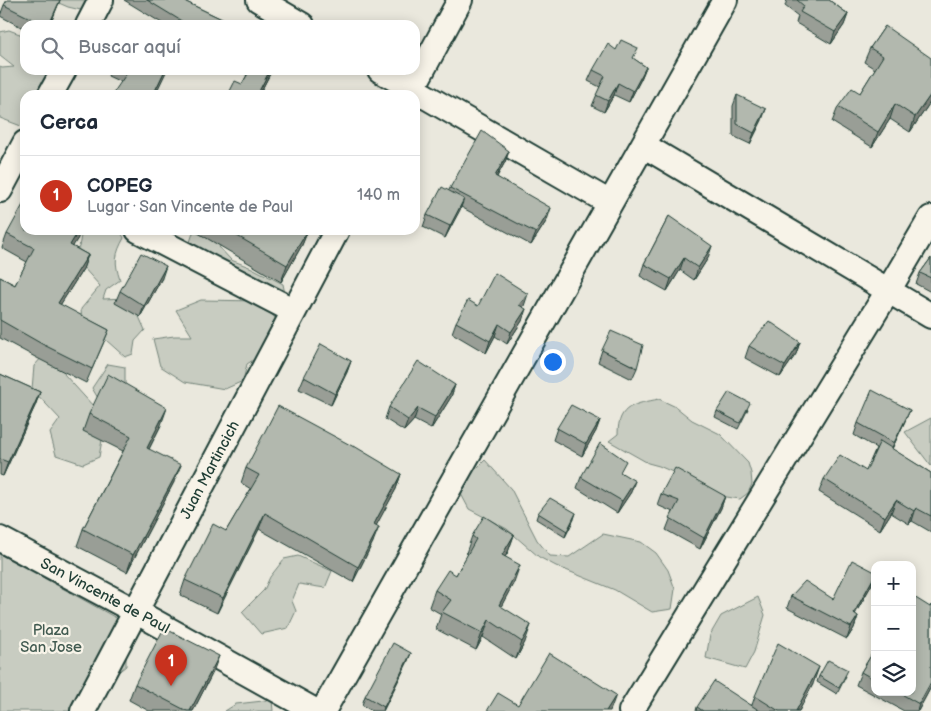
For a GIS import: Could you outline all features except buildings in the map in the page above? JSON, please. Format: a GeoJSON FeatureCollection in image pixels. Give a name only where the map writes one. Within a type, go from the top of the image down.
{"type":"FeatureCollection","features":[{"type":"Feature","properties":{"kind":"street"},"geometry":{"type":"LineString","coordinates":[[91,20],[101,0]]}},
{"type":"Feature","properties":{"kind":"street"},"geometry":{"type":"LineString","coordinates":[[259,0],[293,20]]}},
{"type":"Feature","properties":{"kind":"street"},"geometry":{"type":"LineString","coordinates":[[412,90],[460,0]]}},
{"type":"Feature","properties":{"kind":"street"},"geometry":{"type":"LineString","coordinates":[[323,711],[725,0]]}},
{"type":"Feature","properties":{"kind":"street"},"geometry":{"type":"LineString","coordinates":[[53,90],[61,75]]}},
{"type":"Feature","properties":{"kind":"street"},"geometry":{"type":"LineString","coordinates":[[387,75],[408,90]]}},
{"type":"Feature","properties":{"kind":"street"},"geometry":{"type":"LineString","coordinates":[[420,97],[610,203]]}},
{"type":"Feature","properties":{"kind":"street"},"geometry":{"type":"LineString","coordinates":[[643,145],[931,316]]}},
{"type":"Feature","properties":{"kind":"street"},"geometry":{"type":"LineString","coordinates":[[0,190],[20,152]]}},
{"type":"Feature","properties":{"kind":"street"},"geometry":{"type":"LineString","coordinates":[[631,711],[931,218]]}},
{"type":"Feature","properties":{"kind":"street"},"geometry":{"type":"LineString","coordinates":[[148,235],[294,311]]}},
{"type":"Feature","properties":{"kind":"street","name":"Juan Martincich"},"geometry":{"type":"LineString","coordinates":[[84,711],[334,235]]}},
{"type":"Feature","properties":{"kind":"street","name":"San Vincente de Paul"},"geometry":{"type":"LineString","coordinates":[[0,539],[136,611],[315,711]]}},
{"type":"Feature","properties":{"kind":"green space"},"geometry":{"type":"Polygon","coordinates":[[[52,0],[106,0],[85,11],[68,7],[52,0]]]}},
{"type":"Feature","properties":{"kind":"green space"},"geometry":{"type":"Polygon","coordinates":[[[9,30],[20,34],[20,75],[61,75],[60,90],[20,90],[20,126],[0,118],[0,67],[14,67],[0,56],[0,32],[9,30]]]}},
{"type":"Feature","properties":{"kind":"green space"},"geometry":{"type":"Polygon","coordinates":[[[81,235],[122,235],[124,238],[116,258],[120,280],[106,290],[103,299],[125,298],[136,310],[145,330],[135,341],[133,354],[125,357],[106,340],[82,325],[81,309],[100,286],[73,256],[79,247],[81,235]]]}},
{"type":"Feature","properties":{"kind":"green space"},"geometry":{"type":"Polygon","coordinates":[[[192,235],[205,235],[226,244],[219,247],[231,260],[252,268],[283,284],[286,299],[194,256],[190,242],[192,235]]]}},
{"type":"Feature","properties":{"kind":"green space"},"geometry":{"type":"Polygon","coordinates":[[[201,300],[259,301],[278,321],[267,351],[247,364],[243,381],[225,389],[185,382],[160,366],[153,339],[192,336],[176,310],[201,300]]]}},
{"type":"Feature","properties":{"kind":"green space"},"geometry":{"type":"Polygon","coordinates":[[[53,345],[75,362],[64,374],[94,407],[103,434],[99,457],[83,464],[56,455],[50,433],[60,419],[32,389],[34,366],[53,345]]]}},
{"type":"Feature","properties":{"kind":"green space"},"geometry":{"type":"Polygon","coordinates":[[[108,364],[125,367],[125,397],[102,405],[92,388],[108,364]]]}},
{"type":"Feature","properties":{"kind":"green space"},"geometry":{"type":"Polygon","coordinates":[[[659,399],[676,407],[692,420],[720,434],[748,463],[752,484],[748,493],[740,499],[720,496],[691,480],[648,463],[609,441],[618,434],[621,417],[625,412],[642,402],[659,399]]]}},
{"type":"Feature","properties":{"kind":"green space"},"geometry":{"type":"Polygon","coordinates":[[[931,418],[931,466],[905,432],[931,418]]]}},
{"type":"Feature","properties":{"kind":"green space"},"geometry":{"type":"Polygon","coordinates":[[[485,460],[511,489],[537,540],[550,556],[569,557],[603,534],[641,542],[656,553],[668,570],[675,589],[672,609],[652,612],[615,590],[556,566],[539,557],[507,529],[469,509],[461,494],[469,476],[485,460]]]}},
{"type":"Feature","properties":{"kind":"green space","name":"Plaza San Jose"},"geometry":{"type":"Polygon","coordinates":[[[0,542],[34,560],[44,578],[118,619],[113,628],[126,643],[126,666],[98,688],[81,711],[0,711],[0,542]]]}},
{"type":"Feature","properties":{"kind":"green space"},"geometry":{"type":"Polygon","coordinates":[[[298,556],[332,571],[325,588],[299,584],[292,601],[296,611],[288,628],[261,634],[242,612],[264,590],[270,577],[284,559],[298,556]]]}},
{"type":"Feature","properties":{"kind":"green space"},"geometry":{"type":"Polygon","coordinates":[[[758,597],[765,615],[754,652],[745,669],[706,658],[710,635],[721,616],[758,597]]]}},
{"type":"Feature","properties":{"kind":"green space"},"geometry":{"type":"Polygon","coordinates":[[[272,700],[273,711],[225,711],[236,704],[272,700]]]}},
{"type":"Feature","properties":{"kind":"place","name":"COPEG"},"geometry":{"type":"Point","coordinates":[171,686]}}]}
